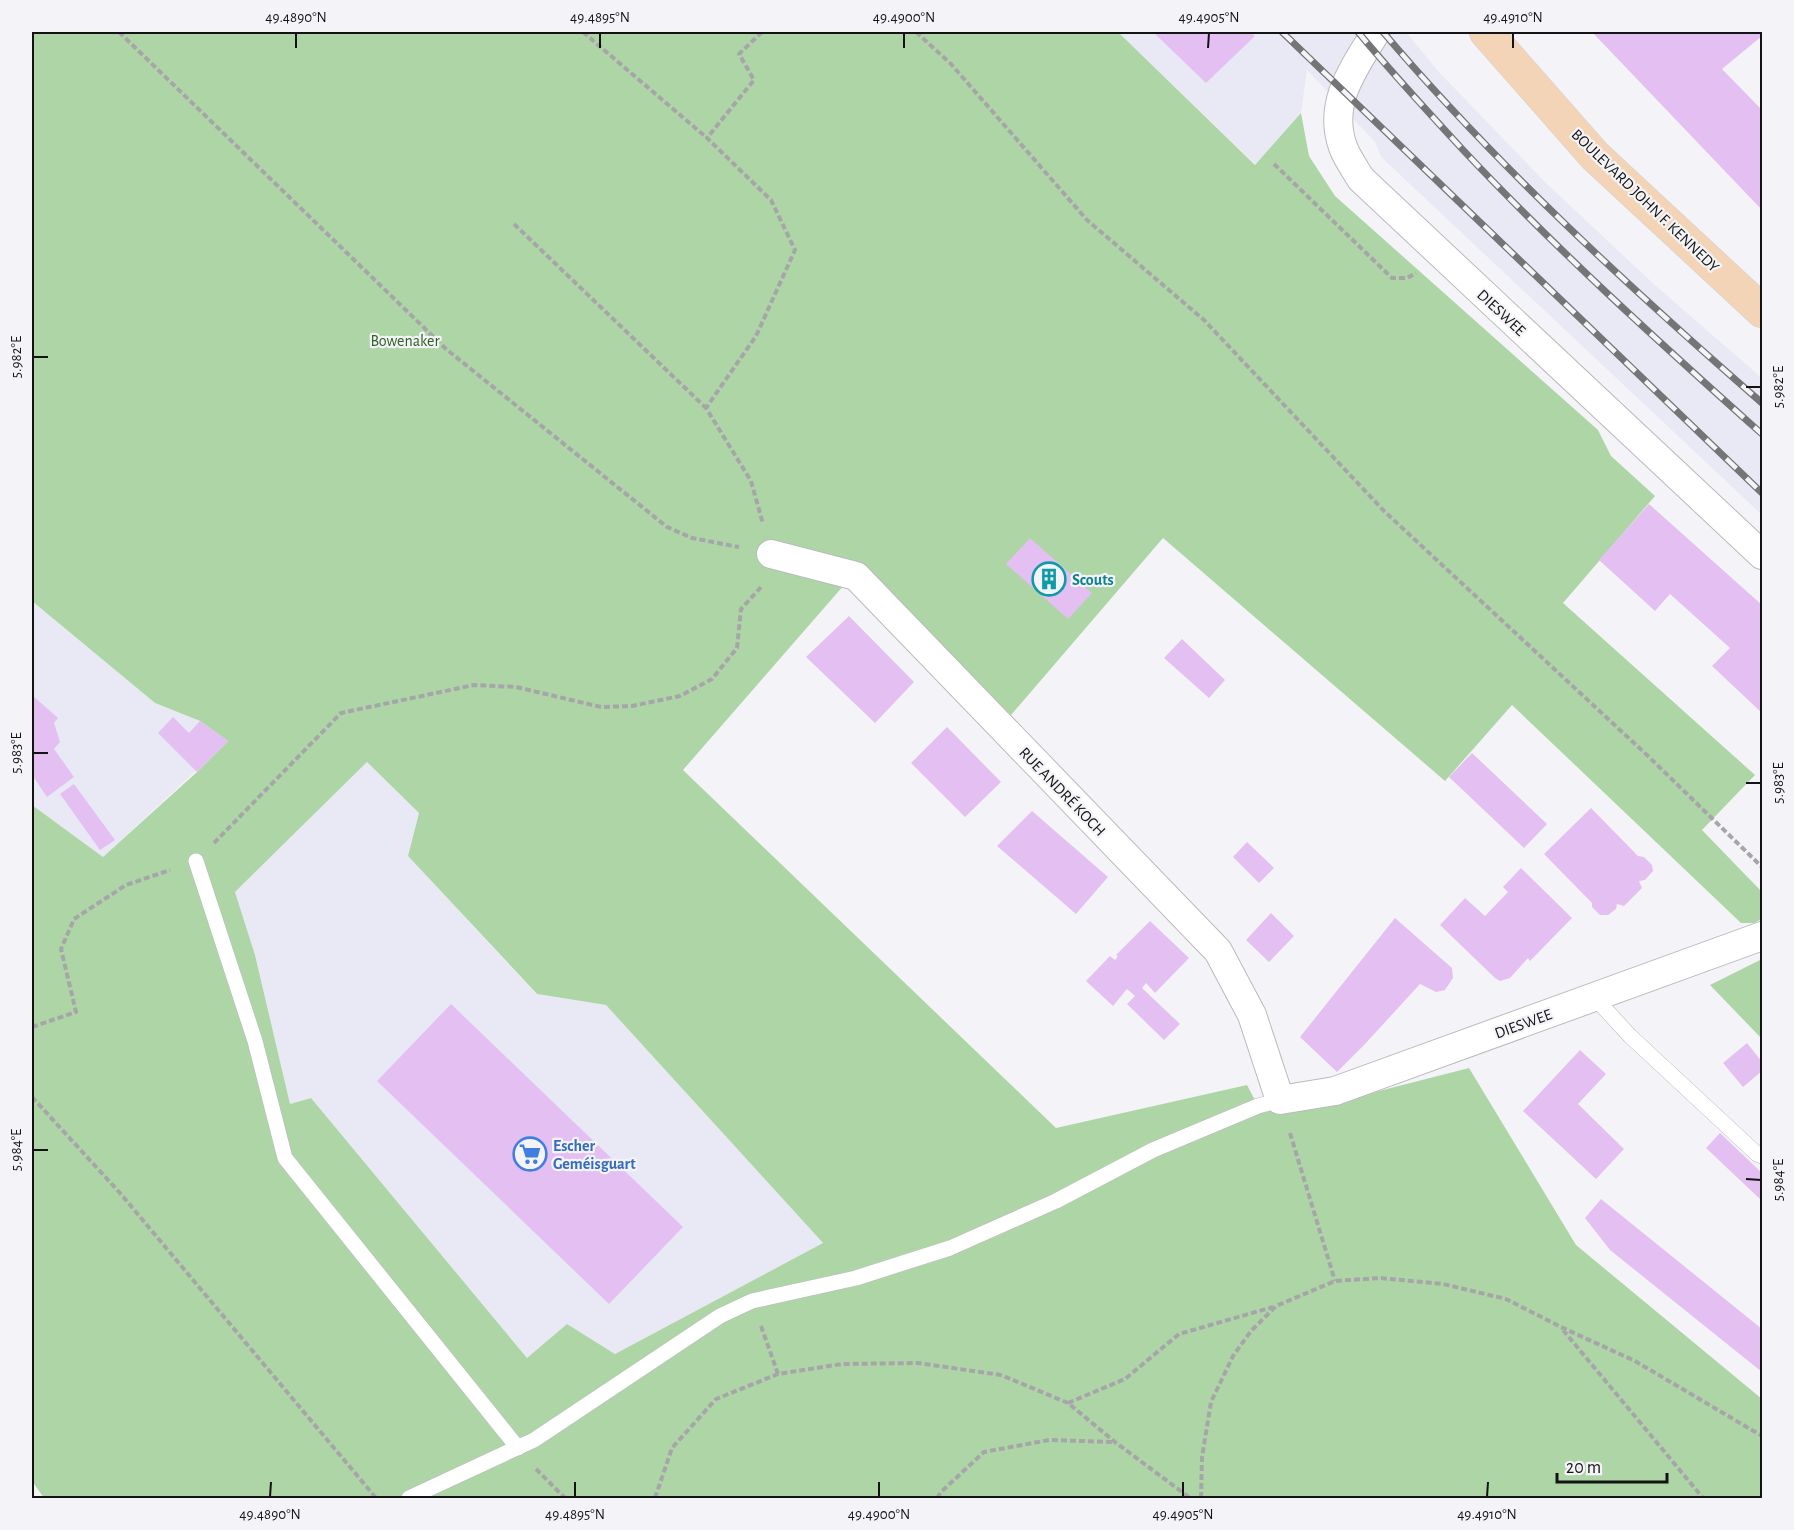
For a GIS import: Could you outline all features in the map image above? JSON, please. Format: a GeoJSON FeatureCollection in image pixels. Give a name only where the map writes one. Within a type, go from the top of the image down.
{"type":"FeatureCollection","features":[{"type":"Feature","properties":{"kind":"main road","name":"BOULEVARD JOHN F. KENNEDY"},"geometry":{"type":"LineString","coordinates":[[1486,32],[1595,156],[1762,311]]}},
{"type":"Feature","properties":{"kind":"street","name":"DIESWEE"},"geometry":{"type":"LineString","coordinates":[[1376,32],[1346,83],[1337,113],[1343,147],[1361,179],[1762,555]]}},
{"type":"Feature","properties":{"kind":"street","name":"RUE ANDRÉ KOCH"},"geometry":{"type":"LineString","coordinates":[[771,554],[856,576],[1218,951],[1252,1015],[1280,1100]]}},
{"type":"Feature","properties":{"kind":"street","name":"DIESWEE"},"geometry":{"type":"LineString","coordinates":[[1280,1100],[1335,1091],[1762,936]]}},
{"type":"Feature","properties":{"kind":"lane"},"geometry":{"type":"LineString","coordinates":[[196,861],[255,1041],[285,1158],[518,1448]]}},
{"type":"Feature","properties":{"kind":"lane"},"geometry":{"type":"LineString","coordinates":[[1594,998],[1630,1036],[1757,1154],[1762,1156]]}},
{"type":"Feature","properties":{"kind":"lane"},"geometry":{"type":"LineString","coordinates":[[410,1498],[534,1440],[720,1316],[752,1301],[856,1278],[950,1248],[1056,1201],[1153,1150],[1258,1106],[1280,1100]]}},
{"type":"Feature","properties":{"kind":"path"},"geometry":{"type":"LineString","coordinates":[[118,32],[446,349],[667,527],[692,538],[771,554]]}},
{"type":"Feature","properties":{"kind":"path"},"geometry":{"type":"LineString","coordinates":[[583,32],[707,138],[771,200],[795,250],[756,336],[706,408]]}},
{"type":"Feature","properties":{"kind":"path"},"geometry":{"type":"LineString","coordinates":[[707,138],[754,80],[739,54],[762,32]]}},
{"type":"Feature","properties":{"kind":"path"},"geometry":{"type":"LineString","coordinates":[[916,32],[951,64],[1087,220],[1204,320],[1384,511],[1648,756],[1762,867]]}},
{"type":"Feature","properties":{"kind":"path"},"geometry":{"type":"LineString","coordinates":[[1274,164],[1392,278],[1407,278],[1419,272],[1437,251]]}},
{"type":"Feature","properties":{"kind":"path"},"geometry":{"type":"LineString","coordinates":[[32,1027],[76,1012],[61,949],[74,919],[126,885],[196,861],[341,712],[474,685],[516,687],[601,707],[632,706],[680,696],[712,679],[737,648],[741,609],[763,584],[771,554],[751,481],[706,408],[514,224]]}},
{"type":"Feature","properties":{"kind":"path"},"geometry":{"type":"LineString","coordinates":[[32,1097],[120,1193],[376,1498]]}},
{"type":"Feature","properties":{"kind":"path"},"geometry":{"type":"LineString","coordinates":[[1280,1100],[1335,1281]]}},
{"type":"Feature","properties":{"kind":"path"},"geometry":{"type":"LineString","coordinates":[[1068,1403],[1125,1379],[1179,1334],[1276,1306],[1335,1281],[1380,1278],[1443,1284],[1506,1299],[1635,1361],[1762,1436]]}},
{"type":"Feature","properties":{"kind":"path"},"geometry":{"type":"LineString","coordinates":[[752,1301],[778,1374]]}},
{"type":"Feature","properties":{"kind":"path"},"geometry":{"type":"LineString","coordinates":[[1201,1498],[1202,1457],[1212,1402],[1233,1356],[1251,1330],[1276,1306]]}},
{"type":"Feature","properties":{"kind":"path"},"geometry":{"type":"LineString","coordinates":[[1561,1327],[1703,1498]]}},
{"type":"Feature","properties":{"kind":"path"},"geometry":{"type":"LineString","coordinates":[[655,1498],[672,1448],[716,1399],[778,1374],[842,1364],[918,1363],[1001,1375],[1068,1403],[1115,1442],[1190,1498]]}},
{"type":"Feature","properties":{"kind":"path"},"geometry":{"type":"LineString","coordinates":[[937,1498],[984,1452],[1049,1440],[1115,1442]]}},
{"type":"Feature","properties":{"kind":"path"},"geometry":{"type":"LineString","coordinates":[[518,1448],[565,1498]]}},
{"type":"Feature","properties":{"kind":"shaded area"},"geometry":{"type":"Polygon","coordinates":[[[1118,32],[1406,32],[1438,71],[1546,183],[1656,286],[1762,378],[1762,515],[1381,157],[1375,142],[1307,70],[1301,113],[1256,165],[1118,32]]]}},
{"type":"Feature","properties":{"kind":"shaded area"},"geometry":{"type":"Polygon","coordinates":[[[32,601],[155,703],[200,721],[228,741],[103,857],[32,805],[32,601]]]}},
{"type":"Feature","properties":{"kind":"shaded area"},"geometry":{"type":"Polygon","coordinates":[[[367,762],[419,813],[408,856],[536,994],[606,1005],[823,1243],[615,1354],[567,1324],[527,1358],[311,1098],[290,1104],[255,955],[235,892],[367,762]]]}},
{"type":"Feature","properties":{"kind":"green space","name":"Bowenaker"},"geometry":{"type":"Polygon","coordinates":[[[32,32],[1118,32],[1255,165],[1301,113],[1309,156],[1335,196],[1598,430],[1611,456],[1655,496],[1563,603],[1755,775],[1702,830],[1762,892],[1762,919],[1754,923],[1741,923],[1512,705],[1445,781],[1163,538],[1011,715],[858,569],[683,770],[1056,1128],[1247,1085],[1258,1106],[1336,1102],[1469,1068],[1576,1245],[1762,1399],[1762,1498],[44,1498],[32,1481],[32,805],[103,857],[228,741],[200,721],[155,703],[32,601],[32,32]],[[367,762],[235,892],[255,955],[290,1104],[311,1098],[527,1358],[567,1324],[615,1354],[823,1243],[606,1005],[537,994],[408,856],[419,813],[367,762]]]}},
{"type":"Feature","properties":{"kind":"green space"},"geometry":{"type":"Polygon","coordinates":[[[1762,959],[1762,1039],[1710,985],[1762,959]]]}},
{"type":"Feature","properties":{"kind":"building"},"geometry":{"type":"Polygon","coordinates":[[[1153,32],[1250,32],[1255,36],[1206,83],[1153,32]]]}},
{"type":"Feature","properties":{"kind":"building"},"geometry":{"type":"Polygon","coordinates":[[[1592,32],[1762,32],[1762,36],[1722,69],[1762,110],[1762,210],[1592,32]]]}},
{"type":"Feature","properties":{"kind":"building"},"geometry":{"type":"Polygon","coordinates":[[[1649,504],[1762,605],[1762,713],[1712,666],[1730,648],[1670,594],[1655,611],[1599,560],[1649,504]]]}},
{"type":"Feature","properties":{"kind":"building","name":"Scouts"},"geometry":{"type":"Polygon","coordinates":[[[1030,538],[1092,593],[1068,619],[1006,564],[1030,538]]]}},
{"type":"Feature","properties":{"kind":"building"},"geometry":{"type":"Polygon","coordinates":[[[849,616],[914,682],[875,723],[806,657],[849,616]]]}},
{"type":"Feature","properties":{"kind":"building"},"geometry":{"type":"Polygon","coordinates":[[[1182,639],[1225,680],[1209,698],[1164,658],[1182,639]]]}},
{"type":"Feature","properties":{"kind":"building"},"geometry":{"type":"Polygon","coordinates":[[[32,695],[58,718],[54,723],[60,742],[54,749],[74,777],[47,797],[32,775],[32,695]]]}},
{"type":"Feature","properties":{"kind":"building"},"geometry":{"type":"Polygon","coordinates":[[[173,717],[189,733],[200,721],[228,741],[197,772],[158,733],[173,717]]]}},
{"type":"Feature","properties":{"kind":"building"},"geometry":{"type":"Polygon","coordinates":[[[947,727],[1001,782],[965,817],[911,763],[947,727]]]}},
{"type":"Feature","properties":{"kind":"building"},"geometry":{"type":"Polygon","coordinates":[[[1472,753],[1547,824],[1524,848],[1449,777],[1472,753]]]}},
{"type":"Feature","properties":{"kind":"building"},"geometry":{"type":"Polygon","coordinates":[[[74,784],[115,840],[100,850],[60,794],[74,784]]]}},
{"type":"Feature","properties":{"kind":"building"},"geometry":{"type":"Polygon","coordinates":[[[1591,808],[1638,856],[1644,857],[1652,865],[1653,871],[1645,880],[1639,881],[1642,888],[1624,906],[1617,904],[1616,909],[1608,915],[1600,915],[1592,907],[1592,903],[1544,854],[1591,808]]]}},
{"type":"Feature","properties":{"kind":"building"},"geometry":{"type":"Polygon","coordinates":[[[1032,811],[1108,877],[1076,914],[997,846],[1032,811]]]}},
{"type":"Feature","properties":{"kind":"building"},"geometry":{"type":"Polygon","coordinates":[[[1247,842],[1274,868],[1259,883],[1233,857],[1247,842]]]}},
{"type":"Feature","properties":{"kind":"building"},"geometry":{"type":"Polygon","coordinates":[[[1521,868],[1572,918],[1530,961],[1528,958],[1510,978],[1500,981],[1440,925],[1465,898],[1485,916],[1508,892],[1503,887],[1521,868]]]}},
{"type":"Feature","properties":{"kind":"building"},"geometry":{"type":"Polygon","coordinates":[[[1271,913],[1294,936],[1269,962],[1246,940],[1271,913]]]}},
{"type":"Feature","properties":{"kind":"building"},"geometry":{"type":"Polygon","coordinates":[[[1395,918],[1452,968],[1453,978],[1445,990],[1436,992],[1420,984],[1337,1072],[1300,1037],[1395,918]]]}},
{"type":"Feature","properties":{"kind":"building"},"geometry":{"type":"Polygon","coordinates":[[[1150,921],[1189,958],[1155,993],[1146,983],[1142,988],[1180,1024],[1164,1040],[1127,1004],[1135,996],[1127,989],[1113,1006],[1086,981],[1110,956],[1115,960],[1118,956],[1116,955],[1150,921]]]}},
{"type":"Feature","properties":{"kind":"building","name":"Escher Geméisguart"},"geometry":{"type":"Polygon","coordinates":[[[451,1004],[683,1227],[609,1304],[377,1081],[451,1004]]]}},
{"type":"Feature","properties":{"kind":"building"},"geometry":{"type":"Polygon","coordinates":[[[1747,1043],[1762,1062],[1762,1071],[1743,1087],[1723,1063],[1747,1043]]]}},
{"type":"Feature","properties":{"kind":"building"},"geometry":{"type":"Polygon","coordinates":[[[1580,1050],[1606,1074],[1578,1104],[1624,1149],[1596,1179],[1523,1111],[1580,1050]]]}},
{"type":"Feature","properties":{"kind":"building"},"geometry":{"type":"Polygon","coordinates":[[[1720,1133],[1762,1173],[1762,1201],[1706,1148],[1720,1133]]]}},
{"type":"Feature","properties":{"kind":"building"},"geometry":{"type":"Polygon","coordinates":[[[1601,1199],[1762,1329],[1762,1372],[1610,1250],[1585,1218],[1601,1199]]]}},
{"type":"Feature","properties":{"kind":"railway"},"geometry":{"type":"LineString","coordinates":[[1282,32],[1762,493]]}},
{"type":"Feature","properties":{"kind":"railway"},"geometry":{"type":"LineString","coordinates":[[1358,32],[1464,151],[1536,225],[1762,434]]}},
{"type":"Feature","properties":{"kind":"railway"},"geometry":{"type":"LineString","coordinates":[[1383,32],[1518,178],[1614,270],[1762,403]]}},
{"type":"Feature","properties":{"kind":"place","name":"Scouts"},"geometry":{"type":"Point","coordinates":[1049,579]}},
{"type":"Feature","properties":{"kind":"place","name":"Escher Geméisguart"},"geometry":{"type":"Point","coordinates":[530,1154]}}]}
